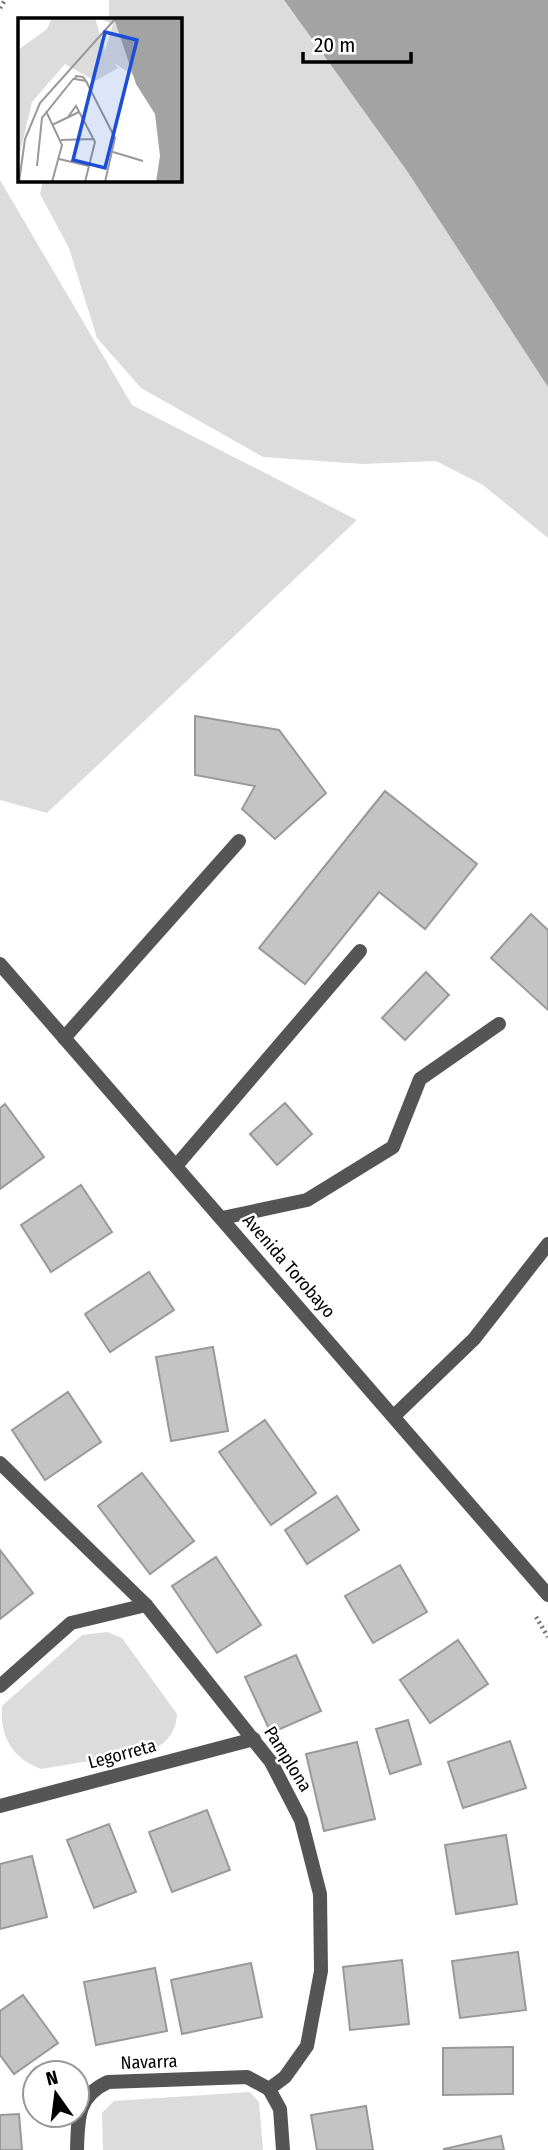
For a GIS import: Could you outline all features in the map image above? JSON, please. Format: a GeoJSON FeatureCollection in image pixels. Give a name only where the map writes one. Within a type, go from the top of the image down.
{"type":"FeatureCollection","features":[{"type":"Feature","properties":{"kind":"street"},"geometry":{"type":"LineString","coordinates":[[64,1038],[239,841]]}},
{"type":"Feature","properties":{"kind":"street"},"geometry":{"type":"LineString","coordinates":[[176,1166],[360,951]]}},
{"type":"Feature","properties":{"kind":"street","name":"Avenida Torobayo"},"geometry":{"type":"LineString","coordinates":[[0,964],[548,1595]]}},
{"type":"Feature","properties":{"kind":"street"},"geometry":{"type":"LineString","coordinates":[[222,1218],[307,1200],[393,1147],[420,1079],[499,1024]]}},
{"type":"Feature","properties":{"kind":"street"},"geometry":{"type":"LineString","coordinates":[[394,1416],[474,1339],[548,1244]]}},
{"type":"Feature","properties":{"kind":"street","name":"Pamplona"},"geometry":{"type":"LineString","coordinates":[[0,1463],[146,1605],[254,1739],[281,1778],[301,1820],[313,1857],[323,1932],[321,1971],[307,2046],[285,2077],[269,2089]]}},
{"type":"Feature","properties":{"kind":"street"},"geometry":{"type":"LineString","coordinates":[[0,1686],[71,1623],[146,1605]]}},
{"type":"Feature","properties":{"kind":"street","name":"Legorreta"},"geometry":{"type":"LineString","coordinates":[[0,1806],[254,1739]]}},
{"type":"Feature","properties":{"kind":"street","name":"Navarra"},"geometry":{"type":"LineString","coordinates":[[77,2150],[78,2112],[89,2094],[108,2082],[247,2077],[269,2089]]}},
{"type":"Feature","properties":{"kind":"street"},"geometry":{"type":"LineString","coordinates":[[269,2089],[281,2109],[283,2150]]}},
{"type":"Feature","properties":{"kind":"path"},"geometry":{"type":"LineString","coordinates":[[0,8],[5,0]]}},
{"type":"Feature","properties":{"kind":"shaded area"},"geometry":{"type":"Polygon","coordinates":[[[109,0],[284,0],[407,171],[548,387],[548,538],[483,485],[436,461],[363,464],[263,457],[141,388],[97,338],[69,248],[40,194],[43,182],[182,182],[182,18],[109,18],[109,0]]]}},
{"type":"Feature","properties":{"kind":"shaded area"},"geometry":{"type":"Polygon","coordinates":[[[284,0],[548,0],[548,387],[407,171],[284,0]]]}},
{"type":"Feature","properties":{"kind":"shaded area"},"geometry":{"type":"Polygon","coordinates":[[[0,180],[132,405],[357,520],[47,813],[0,800],[0,180]]]}},
{"type":"Feature","properties":{"kind":"shaded area"},"geometry":{"type":"Polygon","coordinates":[[[107,1632],[122,1638],[177,1714],[172,1732],[165,1741],[149,1751],[41,1769],[22,1759],[6,1737],[2,1706],[82,1635],[107,1632]]]}},
{"type":"Feature","properties":{"kind":"shaded area"},"geometry":{"type":"Polygon","coordinates":[[[250,2092],[259,2102],[263,2150],[103,2150],[102,2113],[114,2101],[250,2092]]]}},
{"type":"Feature","properties":{"kind":"building"},"geometry":{"type":"Polygon","coordinates":[[[195,716],[279,730],[326,793],[275,839],[242,809],[255,786],[195,775],[195,716]]]}},
{"type":"Feature","properties":{"kind":"building"},"geometry":{"type":"Polygon","coordinates":[[[385,791],[477,864],[425,929],[379,892],[305,984],[259,948],[385,791]]]}},
{"type":"Feature","properties":{"kind":"building"},"geometry":{"type":"Polygon","coordinates":[[[531,914],[548,930],[548,1010],[491,958],[531,914]]]}},
{"type":"Feature","properties":{"kind":"building"},"geometry":{"type":"Polygon","coordinates":[[[426,972],[449,995],[405,1040],[382,1018],[426,972]]]}},
{"type":"Feature","properties":{"kind":"building"},"geometry":{"type":"Polygon","coordinates":[[[285,1103],[312,1134],[277,1165],[250,1134],[285,1103]]]}},
{"type":"Feature","properties":{"kind":"building"},"geometry":{"type":"Polygon","coordinates":[[[5,1104],[44,1157],[0,1189],[0,1108],[5,1104]]]}},
{"type":"Feature","properties":{"kind":"building"},"geometry":{"type":"Polygon","coordinates":[[[81,1185],[112,1232],[51,1272],[21,1225],[81,1185]]]}},
{"type":"Feature","properties":{"kind":"building"},"geometry":{"type":"Polygon","coordinates":[[[149,1272],[174,1310],[110,1352],[85,1314],[149,1272]]]}},
{"type":"Feature","properties":{"kind":"building"},"geometry":{"type":"Polygon","coordinates":[[[213,1347],[228,1431],[171,1441],[156,1357],[213,1347]]]}},
{"type":"Feature","properties":{"kind":"building"},"geometry":{"type":"Polygon","coordinates":[[[68,1392],[101,1442],[45,1480],[12,1430],[68,1392]]]}},
{"type":"Feature","properties":{"kind":"building"},"geometry":{"type":"Polygon","coordinates":[[[265,1420],[316,1493],[271,1525],[219,1452],[265,1420]]]}},
{"type":"Feature","properties":{"kind":"building"},"geometry":{"type":"Polygon","coordinates":[[[142,1473],[194,1541],[150,1574],[98,1506],[142,1473]]]}},
{"type":"Feature","properties":{"kind":"building"},"geometry":{"type":"Polygon","coordinates":[[[337,1496],[359,1530],[307,1564],[285,1530],[337,1496]]]}},
{"type":"Feature","properties":{"kind":"building"},"geometry":{"type":"Polygon","coordinates":[[[0,1550],[33,1593],[0,1619],[0,1550]]]}},
{"type":"Feature","properties":{"kind":"building"},"geometry":{"type":"Polygon","coordinates":[[[216,1557],[261,1625],[217,1653],[172,1586],[216,1557]]]}},
{"type":"Feature","properties":{"kind":"building"},"geometry":{"type":"Polygon","coordinates":[[[400,1565],[427,1612],[373,1643],[345,1596],[400,1565]]]}},
{"type":"Feature","properties":{"kind":"building"},"geometry":{"type":"Polygon","coordinates":[[[458,1640],[488,1684],[430,1723],[400,1680],[458,1640]]]}},
{"type":"Feature","properties":{"kind":"building"},"geometry":{"type":"Polygon","coordinates":[[[296,1655],[321,1711],[271,1733],[245,1677],[296,1655]]]}},
{"type":"Feature","properties":{"kind":"building"},"geometry":{"type":"Polygon","coordinates":[[[408,1720],[421,1764],[390,1774],[376,1729],[408,1720]]]}},
{"type":"Feature","properties":{"kind":"building"},"geometry":{"type":"Polygon","coordinates":[[[510,1741],[526,1788],[463,1808],[448,1762],[510,1741]]]}},
{"type":"Feature","properties":{"kind":"building"},"geometry":{"type":"Polygon","coordinates":[[[357,1742],[375,1819],[324,1831],[306,1754],[357,1742]]]}},
{"type":"Feature","properties":{"kind":"building"},"geometry":{"type":"Polygon","coordinates":[[[207,1810],[230,1870],[172,1892],[149,1832],[207,1810]]]}},
{"type":"Feature","properties":{"kind":"building"},"geometry":{"type":"Polygon","coordinates":[[[109,1824],[136,1892],[94,1908],[67,1840],[109,1824]]]}},
{"type":"Feature","properties":{"kind":"building"},"geometry":{"type":"Polygon","coordinates":[[[506,1835],[517,1904],[456,1914],[445,1845],[506,1835]]]}},
{"type":"Feature","properties":{"kind":"building"},"geometry":{"type":"Polygon","coordinates":[[[32,1856],[47,1917],[0,1929],[0,1864],[32,1856]]]}},
{"type":"Feature","properties":{"kind":"building"},"geometry":{"type":"Polygon","coordinates":[[[518,1952],[526,2010],[460,2018],[452,1961],[518,1952]]]}},
{"type":"Feature","properties":{"kind":"building"},"geometry":{"type":"Polygon","coordinates":[[[402,1960],[409,2024],[350,2030],[343,1967],[402,1960]]]}},
{"type":"Feature","properties":{"kind":"building"},"geometry":{"type":"Polygon","coordinates":[[[251,1963],[262,2017],[182,2034],[171,1980],[251,1963]]]}},
{"type":"Feature","properties":{"kind":"building"},"geometry":{"type":"Polygon","coordinates":[[[155,1968],[167,2031],[96,2045],[84,1982],[155,1968]]]}},
{"type":"Feature","properties":{"kind":"building"},"geometry":{"type":"Polygon","coordinates":[[[23,1995],[58,2043],[35,2059],[21,2059],[21,2069],[14,2074],[0,2055],[0,2011],[23,1995]]]}},
{"type":"Feature","properties":{"kind":"building"},"geometry":{"type":"Polygon","coordinates":[[[513,2047],[513,2094],[443,2095],[443,2048],[513,2047]]]}},
{"type":"Feature","properties":{"kind":"building"},"geometry":{"type":"Polygon","coordinates":[[[366,2106],[373,2150],[317,2150],[311,2115],[366,2106]]]}},
{"type":"Feature","properties":{"kind":"building"},"geometry":{"type":"Polygon","coordinates":[[[19,2114],[22,2150],[0,2150],[0,2115],[19,2114]]]}},
{"type":"Feature","properties":{"kind":"building"},"geometry":{"type":"Polygon","coordinates":[[[501,2136],[504,2150],[444,2150],[444,2149],[501,2136]]]}}]}
